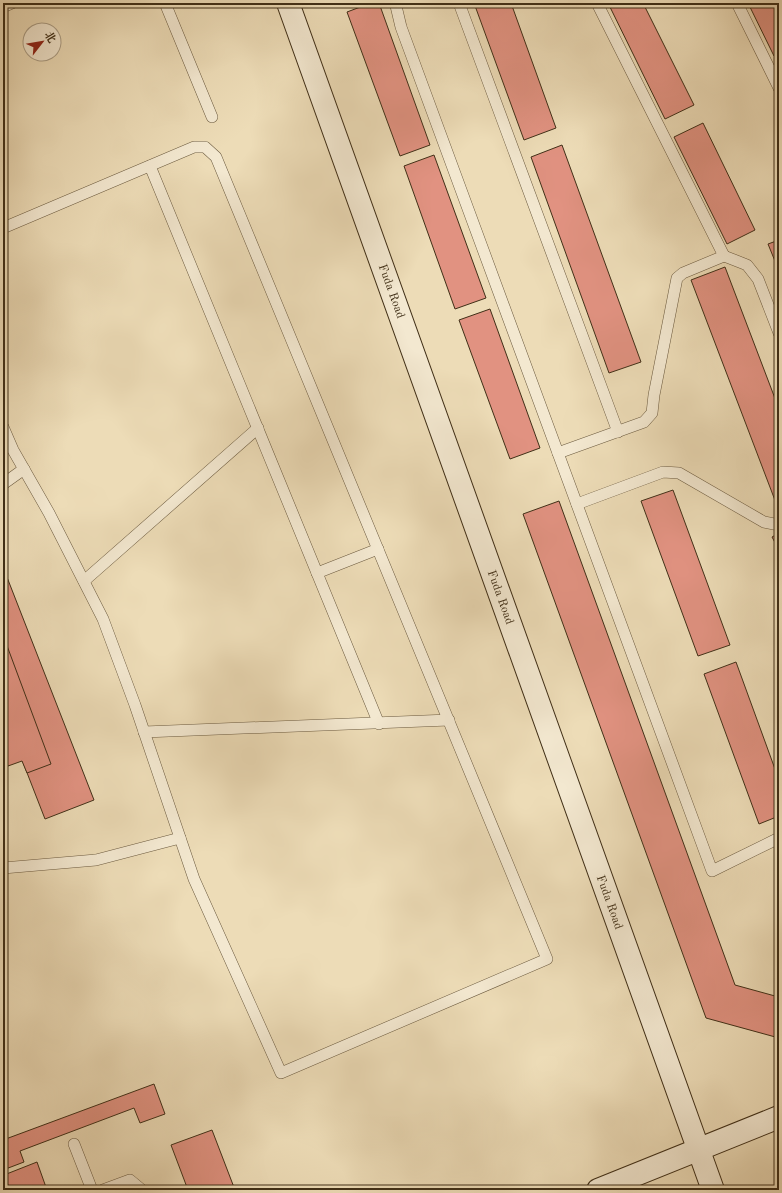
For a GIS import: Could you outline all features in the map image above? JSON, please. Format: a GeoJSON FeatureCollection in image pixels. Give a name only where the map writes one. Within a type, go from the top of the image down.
{"type":"FeatureCollection","features":[{"type":"Feature","properties":{"kind":"street","name":"Fuda Road"},"geometry":{"type":"LineString","coordinates":[[288,3],[713,1190]]}},
{"type":"Feature","properties":{"kind":"street"},"geometry":{"type":"LineString","coordinates":[[598,1190],[779,1117]]}},
{"type":"Feature","properties":{"kind":"lane"},"geometry":{"type":"LineString","coordinates":[[3,7],[12,3]]}},
{"type":"Feature","properties":{"kind":"lane"},"geometry":{"type":"LineString","coordinates":[[165,3],[212,118]]}},
{"type":"Feature","properties":{"kind":"lane"},"geometry":{"type":"LineString","coordinates":[[397,3],[396,6],[401,27],[712,871],[779,838]]}},
{"type":"Feature","properties":{"kind":"lane"},"geometry":{"type":"LineString","coordinates":[[459,3],[618,432]]}},
{"type":"Feature","properties":{"kind":"lane"},"geometry":{"type":"LineString","coordinates":[[597,3],[724,256],[748,265],[758,279],[779,333]]}},
{"type":"Feature","properties":{"kind":"lane"},"geometry":{"type":"LineString","coordinates":[[737,3],[779,88]]}},
{"type":"Feature","properties":{"kind":"lane"},"geometry":{"type":"LineString","coordinates":[[3,228],[194,147],[206,147],[216,157],[547,958],[281,1073],[194,879],[144,732],[103,619],[49,513],[13,450],[3,427]]}},
{"type":"Feature","properties":{"kind":"lane"},"geometry":{"type":"LineString","coordinates":[[150,166],[379,724]]}},
{"type":"Feature","properties":{"kind":"lane"},"geometry":{"type":"LineString","coordinates":[[558,453],[644,422],[652,413],[654,395],[677,278],[683,273],[724,256]]}},
{"type":"Feature","properties":{"kind":"lane"},"geometry":{"type":"LineString","coordinates":[[84,581],[258,428]]}},
{"type":"Feature","properties":{"kind":"lane"},"geometry":{"type":"LineString","coordinates":[[3,484],[24,469]]}},
{"type":"Feature","properties":{"kind":"lane"},"geometry":{"type":"LineString","coordinates":[[577,504],[663,472],[679,473],[764,522],[779,525]]}},
{"type":"Feature","properties":{"kind":"lane"},"geometry":{"type":"LineString","coordinates":[[317,573],[378,549]]}},
{"type":"Feature","properties":{"kind":"lane"},"geometry":{"type":"LineString","coordinates":[[144,732],[379,724],[449,720]]}},
{"type":"Feature","properties":{"kind":"lane"},"geometry":{"type":"LineString","coordinates":[[3,868],[96,860],[180,838]]}},
{"type":"Feature","properties":{"kind":"lane"},"geometry":{"type":"LineString","coordinates":[[74,1144],[92,1190]]}},
{"type":"Feature","properties":{"kind":"lane"},"geometry":{"type":"LineString","coordinates":[[103,1190],[130,1180],[142,1190]]}},
{"type":"Feature","properties":{"kind":"building"},"geometry":{"type":"Polygon","coordinates":[[[371,3],[379,3],[430,145],[400,156],[347,12],[371,3]]]}},
{"type":"Feature","properties":{"kind":"building"},"geometry":{"type":"Polygon","coordinates":[[[474,3],[511,3],[556,128],[524,140],[474,3]]]}},
{"type":"Feature","properties":{"kind":"building"},"geometry":{"type":"Polygon","coordinates":[[[608,3],[643,3],[694,105],[665,119],[608,3]]]}},
{"type":"Feature","properties":{"kind":"building"},"geometry":{"type":"Polygon","coordinates":[[[748,3],[779,3],[779,54],[774,56],[748,3]]]}},
{"type":"Feature","properties":{"kind":"building"},"geometry":{"type":"Polygon","coordinates":[[[703,123],[755,230],[727,244],[674,137],[703,123]]]}},
{"type":"Feature","properties":{"kind":"building"},"geometry":{"type":"Polygon","coordinates":[[[562,145],[641,362],[609,373],[531,157],[562,145]]]}},
{"type":"Feature","properties":{"kind":"building"},"geometry":{"type":"Polygon","coordinates":[[[434,155],[486,298],[455,309],[404,166],[434,155]]]}},
{"type":"Feature","properties":{"kind":"building"},"geometry":{"type":"Polygon","coordinates":[[[779,240],[779,271],[768,244],[779,240]]]}},
{"type":"Feature","properties":{"kind":"building"},"geometry":{"type":"Polygon","coordinates":[[[725,267],[779,409],[779,502],[776,503],[691,280],[725,267]]]}},
{"type":"Feature","properties":{"kind":"building"},"geometry":{"type":"Polygon","coordinates":[[[490,309],[540,448],[510,459],[459,320],[490,309]]]}},
{"type":"Feature","properties":{"kind":"building"},"geometry":{"type":"Polygon","coordinates":[[[673,490],[730,645],[698,656],[641,501],[673,490]]]}},
{"type":"Feature","properties":{"kind":"building"},"geometry":{"type":"Polygon","coordinates":[[[559,501],[735,985],[775,996],[779,994],[779,1038],[706,1018],[523,514],[559,501]]]}},
{"type":"Feature","properties":{"kind":"building"},"geometry":{"type":"Polygon","coordinates":[[[779,533],[779,550],[772,537],[779,533]]]}},
{"type":"Feature","properties":{"kind":"building"},"geometry":{"type":"Polygon","coordinates":[[[3,567],[94,800],[45,819],[3,711],[3,567]]]}},
{"type":"Feature","properties":{"kind":"building"},"geometry":{"type":"Polygon","coordinates":[[[3,635],[51,764],[27,773],[22,761],[8,766],[3,754],[3,635]]]}},
{"type":"Feature","properties":{"kind":"building"},"geometry":{"type":"Polygon","coordinates":[[[736,662],[779,780],[779,816],[759,824],[704,674],[736,662]]]}},
{"type":"Feature","properties":{"kind":"building"},"geometry":{"type":"Polygon","coordinates":[[[154,1084],[165,1114],[140,1123],[134,1108],[20,1151],[24,1162],[3,1170],[3,1140],[154,1084]]]}},
{"type":"Feature","properties":{"kind":"building"},"geometry":{"type":"Polygon","coordinates":[[[212,1130],[235,1190],[188,1190],[171,1145],[212,1130]]]}},
{"type":"Feature","properties":{"kind":"building"},"geometry":{"type":"Polygon","coordinates":[[[37,1162],[47,1190],[10,1190],[4,1175],[37,1162]]]}}]}
